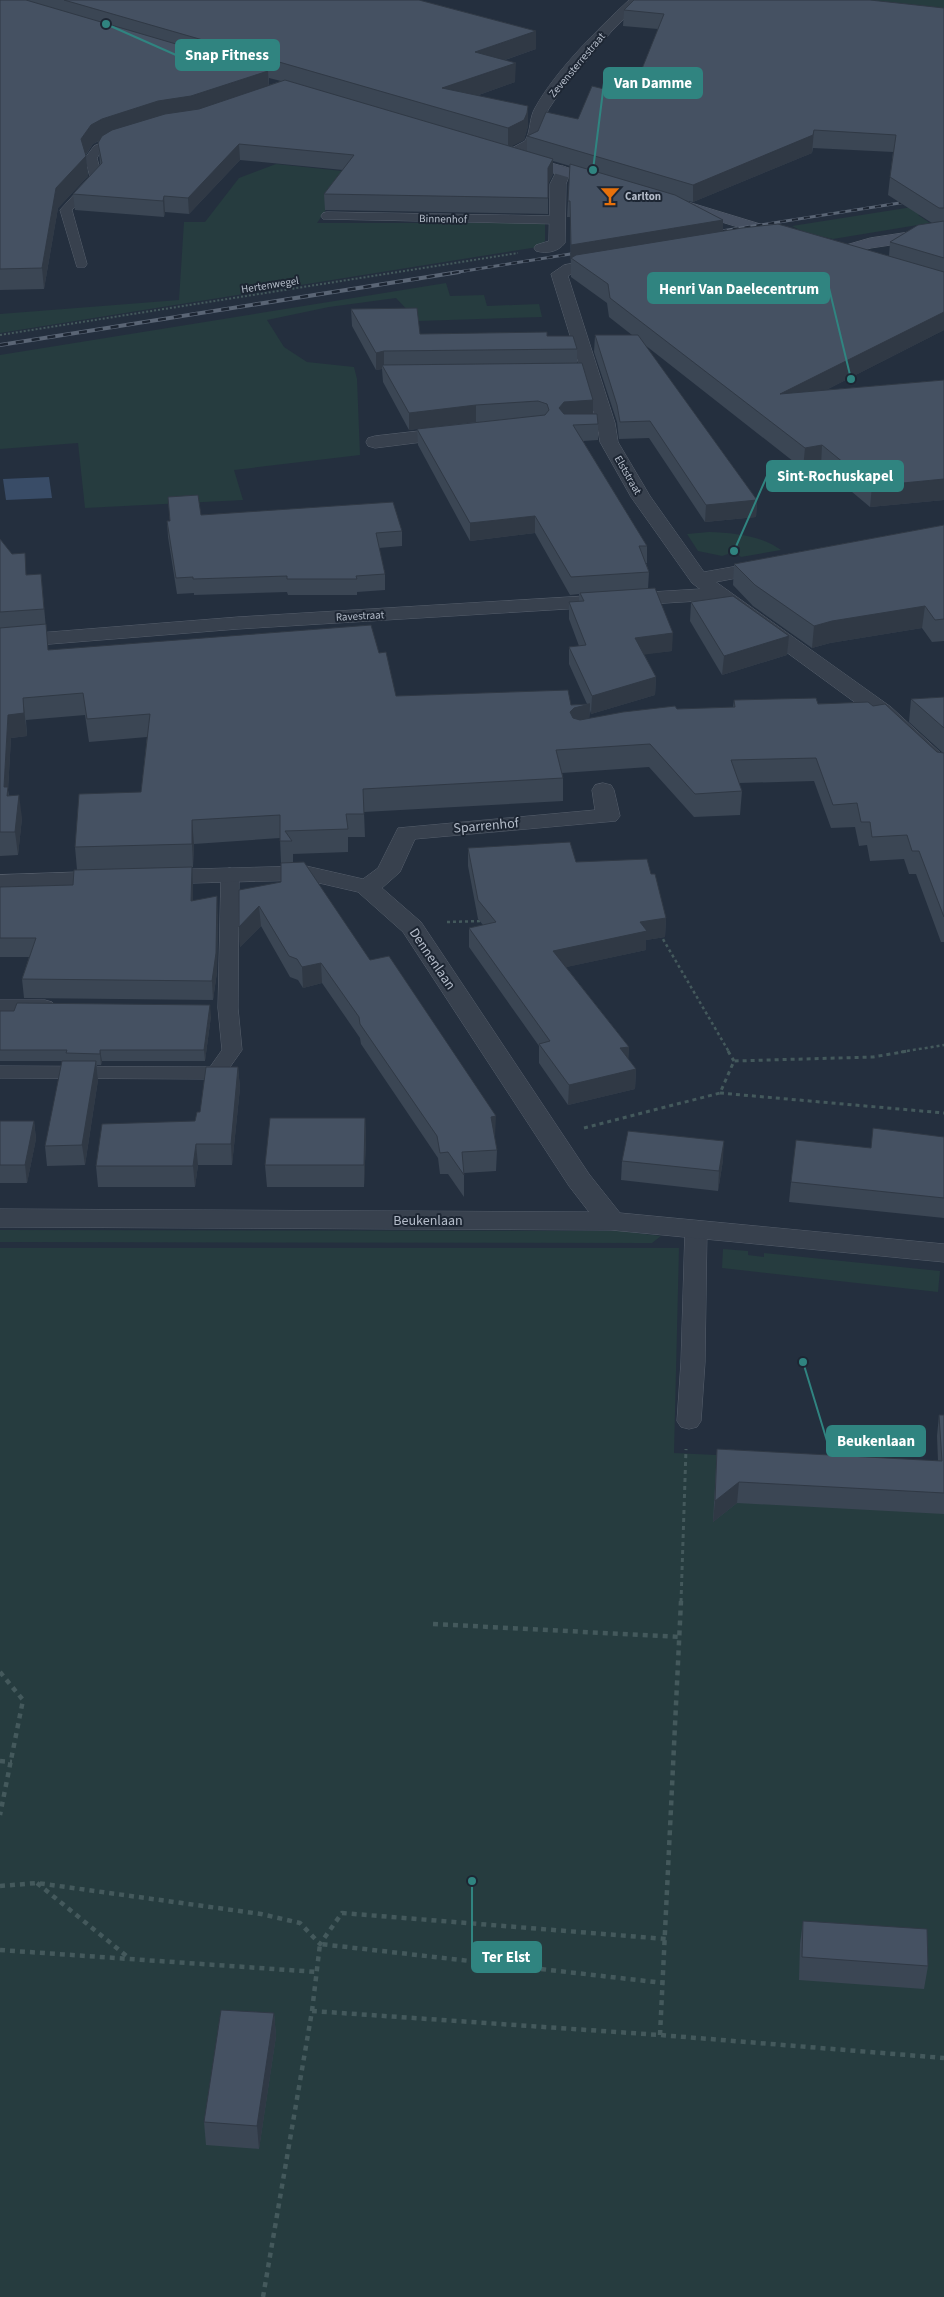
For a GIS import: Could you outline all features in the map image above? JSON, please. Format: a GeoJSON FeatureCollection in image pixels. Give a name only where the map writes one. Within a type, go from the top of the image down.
{"type":"FeatureCollection","features":[{"type":"Feature","properties":{"kind":"street","name":"Zevensterrestraat"},"geometry":{"type":"LineString","coordinates":[[563,171],[504,154],[531,144],[535,137],[541,110],[554,90],[606,29],[636,0]]}},
{"type":"Feature","properties":{"kind":"street"},"geometry":{"type":"LineString","coordinates":[[542,248],[551,247],[557,243],[559,220],[558,184],[563,171],[620,187]]}},
{"type":"Feature","properties":{"kind":"street"},"geometry":{"type":"LineString","coordinates":[[658,198],[800,241]]}},
{"type":"Feature","properties":{"kind":"street"},"geometry":{"type":"LineString","coordinates":[[865,260],[831,250],[944,232]]}},
{"type":"Feature","properties":{"kind":"street"},"geometry":{"type":"LineString","coordinates":[[739,241],[777,234]]}},
{"type":"Feature","properties":{"kind":"street","name":"Elststraat"},"geometry":{"type":"LineString","coordinates":[[626,259],[570,268],[559,274],[590,372],[597,424],[641,497],[698,579],[884,712],[944,768]]}},
{"type":"Feature","properties":{"kind":"street"},"geometry":{"type":"LineString","coordinates":[[569,372],[590,372]]}},
{"type":"Feature","properties":{"kind":"street"},"geometry":{"type":"LineString","coordinates":[[376,442],[476,430]]}},
{"type":"Feature","properties":{"kind":"street"},"geometry":{"type":"LineString","coordinates":[[698,579],[787,563]]}},
{"type":"Feature","properties":{"kind":"street","name":"Ravestraat"},"geometry":{"type":"LineString","coordinates":[[0,642],[238,623],[596,603],[720,594]]}},
{"type":"Feature","properties":{"kind":"street"},"geometry":{"type":"LineString","coordinates":[[884,712],[911,711]]}},
{"type":"Feature","properties":{"kind":"street","name":"Sparrenhof"},"geometry":{"type":"LineString","coordinates":[[367,887],[388,872],[406,833],[608,816],[603,790]]}},
{"type":"Feature","properties":{"kind":"street","name":"Dennenlaan"},"geometry":{"type":"LineString","coordinates":[[0,882],[306,873],[367,887],[408,923],[550,1136],[610,1220]]}},
{"type":"Feature","properties":{"kind":"street","name":"Beukenlaan"},"geometry":{"type":"LineString","coordinates":[[0,1218],[344,1221],[610,1220],[944,1253]]}},
{"type":"Feature","properties":{"kind":"lane"},"geometry":{"type":"LineString","coordinates":[[81,264],[66,210],[96,177],[91,158],[98,148],[136,133]]}},
{"type":"Feature","properties":{"kind":"lane","name":"Binnenhof"},"geometry":{"type":"LineString","coordinates":[[327,216],[559,220]]}},
{"type":"Feature","properties":{"kind":"lane"},"geometry":{"type":"LineString","coordinates":[[854,713],[884,712]]}},
{"type":"Feature","properties":{"kind":"lane"},"geometry":{"type":"LineString","coordinates":[[0,1072],[216,1073],[232,1050],[218,1008],[230,874]]}},
{"type":"Feature","properties":{"kind":"lane"},"geometry":{"type":"LineString","coordinates":[[0,1006],[60,1006]]}},
{"type":"Feature","properties":{"kind":"lane"},"geometry":{"type":"LineString","coordinates":[[689,1421],[693,1362],[696,1229]]}},
{"type":"Feature","properties":{"kind":"path","name":"Hertenwegel"},"geometry":{"type":"LineString","coordinates":[[0,335],[542,248]]}},
{"type":"Feature","properties":{"kind":"path"},"geometry":{"type":"LineString","coordinates":[[408,923],[487,920]]}},
{"type":"Feature","properties":{"kind":"path"},"geometry":{"type":"LineString","coordinates":[[657,930],[734,1061]]}},
{"type":"Feature","properties":{"kind":"path"},"geometry":{"type":"LineString","coordinates":[[734,1061],[873,1058],[944,1045]]}},
{"type":"Feature","properties":{"kind":"path"},"geometry":{"type":"LineString","coordinates":[[720,1093],[734,1061]]}},
{"type":"Feature","properties":{"kind":"path"},"geometry":{"type":"LineString","coordinates":[[550,1136],[720,1093],[944,1113]]}},
{"type":"Feature","properties":{"kind":"path"},"geometry":{"type":"LineString","coordinates":[[660,2035],[664,1983],[680,1637],[686,1454],[689,1421]]}},
{"type":"Feature","properties":{"kind":"path"},"geometry":{"type":"LineString","coordinates":[[433,1624],[680,1637]]}},
{"type":"Feature","properties":{"kind":"path"},"geometry":{"type":"LineString","coordinates":[[0,1672],[23,1700],[0,1814]]}},
{"type":"Feature","properties":{"kind":"path"},"geometry":{"type":"LineString","coordinates":[[0,1761],[12,1762]]}},
{"type":"Feature","properties":{"kind":"path"},"geometry":{"type":"LineString","coordinates":[[0,1886],[37,1883],[261,1914],[300,1923],[320,1944],[664,1983]]}},
{"type":"Feature","properties":{"kind":"path"},"geometry":{"type":"LineString","coordinates":[[37,1883],[130,1959]]}},
{"type":"Feature","properties":{"kind":"path"},"geometry":{"type":"LineString","coordinates":[[263,2297],[312,2011],[320,1944],[342,1913],[666,1939]]}},
{"type":"Feature","properties":{"kind":"path"},"geometry":{"type":"LineString","coordinates":[[0,1950],[317,1972]]}},
{"type":"Feature","properties":{"kind":"path"},"geometry":{"type":"LineString","coordinates":[[312,2011],[660,2035],[944,2058]]}},
{"type":"Feature","properties":{"kind":"green space"},"geometry":{"type":"Polygon","coordinates":[[[780,0],[944,0],[944,19],[780,0]]]}},
{"type":"Feature","properties":{"kind":"green space"},"geometry":{"type":"Polygon","coordinates":[[[276,164],[352,172],[317,223],[545,223],[544,246],[0,333],[0,314],[179,300],[184,222],[205,222],[239,178],[276,164]]]}},
{"type":"Feature","properties":{"kind":"green space"},"geometry":{"type":"Polygon","coordinates":[[[944,202],[944,211],[918,215],[930,223],[833,239],[806,233],[792,226],[944,202]]]}},
{"type":"Feature","properties":{"kind":"green space"},"geometry":{"type":"Polygon","coordinates":[[[446,283],[450,296],[484,295],[487,306],[539,304],[542,317],[418,321],[396,298],[329,307],[267,320],[284,347],[307,362],[354,367],[357,379],[360,455],[234,470],[243,500],[85,508],[78,443],[0,449],[0,355],[446,283]]]}},
{"type":"Feature","properties":{"kind":"green space"},"geometry":{"type":"Polygon","coordinates":[[[709,532],[737,534],[756,538],[781,550],[741,557],[739,555],[740,547],[729,547],[728,554],[722,556],[698,551],[687,534],[709,532]]]}},
{"type":"Feature","properties":{"kind":"green space"},"geometry":{"type":"Polygon","coordinates":[[[0,1230],[621,1231],[661,1236],[652,1243],[0,1242],[0,1230]]]}},
{"type":"Feature","properties":{"kind":"green space"},"geometry":{"type":"Polygon","coordinates":[[[0,1248],[679,1248],[674,1453],[944,1466],[944,2297],[0,2297],[0,1248]]]}},
{"type":"Feature","properties":{"kind":"green space"},"geometry":{"type":"Polygon","coordinates":[[[723,1249],[748,1251],[748,1255],[764,1257],[764,1253],[940,1271],[938,1292],[722,1268],[723,1249]]]}},
{"type":"Feature","properties":{"kind":"water"},"geometry":{"type":"Polygon","coordinates":[[[49,477],[52,498],[6,500],[3,479],[49,477]]]}},
{"type":"Feature","properties":{"kind":"building"},"geometry":{"type":"Polygon","coordinates":[[[0,0],[26,0],[268,71],[191,96],[158,101],[102,119],[91,125],[81,139],[86,156],[56,188],[42,268],[0,269],[0,0]]]}},
{"type":"Feature","properties":{"kind":"building"},"geometry":{"type":"Polygon","coordinates":[[[64,0],[419,0],[536,31],[475,52],[516,63],[442,88],[528,106],[527,113],[524,120],[508,128],[64,0]]]}},
{"type":"Feature","properties":{"kind":"building"},"geometry":{"type":"Polygon","coordinates":[[[634,0],[870,0],[944,8],[944,208],[939,208],[890,177],[896,135],[814,130],[813,135],[693,185],[527,136],[538,131],[546,112],[578,119],[592,86],[604,89],[633,91],[664,14],[624,10],[634,0]]]}},
{"type":"Feature","properties":{"kind":"building"},"geometry":{"type":"Polygon","coordinates":[[[285,80],[553,159],[548,168],[548,198],[324,194],[354,155],[239,144],[188,198],[164,196],[163,201],[73,194],[102,163],[98,143],[102,136],[112,130],[165,114],[199,109],[285,80]]]}},
{"type":"Feature","properties":{"kind":"building"},"geometry":{"type":"Polygon","coordinates":[[[570,164],[675,195],[723,220],[571,245],[570,201],[568,201],[570,164]]]}},
{"type":"Feature","properties":{"kind":"building"},"geometry":{"type":"Polygon","coordinates":[[[944,221],[944,258],[890,242],[918,225],[944,221]]]}},
{"type":"Feature","properties":{"kind":"building"},"geometry":{"type":"Polygon","coordinates":[[[778,224],[944,272],[944,312],[780,394],[944,380],[944,479],[872,486],[822,445],[805,448],[610,298],[608,284],[571,258],[576,255],[742,228],[778,224]]]}},
{"type":"Feature","properties":{"kind":"building"},"geometry":{"type":"Polygon","coordinates":[[[417,308],[420,334],[547,332],[547,336],[573,336],[577,349],[384,351],[376,353],[351,309],[417,308]]]}},
{"type":"Feature","properties":{"kind":"building"},"geometry":{"type":"Polygon","coordinates":[[[595,335],[638,335],[757,500],[706,505],[650,421],[620,422],[617,405],[595,335]]]}},
{"type":"Feature","properties":{"kind":"building"},"geometry":{"type":"Polygon","coordinates":[[[582,363],[593,400],[564,402],[559,408],[564,414],[597,414],[598,424],[573,425],[647,546],[639,546],[649,572],[571,577],[535,516],[470,523],[417,429],[545,415],[549,410],[547,404],[538,401],[476,405],[409,413],[382,365],[582,363]]]}},
{"type":"Feature","properties":{"kind":"building"},"geometry":{"type":"Polygon","coordinates":[[[198,495],[201,515],[393,502],[402,531],[376,533],[385,574],[356,576],[357,579],[287,579],[287,576],[176,578],[167,521],[170,521],[168,497],[198,495]]]}},
{"type":"Feature","properties":{"kind":"building"},"geometry":{"type":"Polygon","coordinates":[[[944,525],[944,619],[935,620],[925,606],[832,621],[814,626],[755,585],[734,564],[944,525]]]}},
{"type":"Feature","properties":{"kind":"building"},"geometry":{"type":"Polygon","coordinates":[[[0,539],[12,554],[25,553],[26,575],[41,574],[44,609],[0,612],[0,539]]]}},
{"type":"Feature","properties":{"kind":"building"},"geometry":{"type":"Polygon","coordinates":[[[655,588],[673,633],[635,638],[656,677],[592,696],[569,647],[586,645],[569,602],[584,601],[580,593],[655,588]]]}},
{"type":"Feature","properties":{"kind":"building"},"geometry":{"type":"Polygon","coordinates":[[[733,596],[789,636],[724,656],[691,602],[733,596]]]}},
{"type":"Feature","properties":{"kind":"building"},"geometry":{"type":"Polygon","coordinates":[[[46,624],[48,650],[371,625],[379,653],[386,652],[396,696],[568,690],[571,705],[590,704],[574,708],[570,712],[573,718],[580,720],[623,712],[675,706],[677,709],[735,707],[734,700],[816,698],[818,704],[868,702],[873,706],[885,704],[937,752],[944,753],[944,917],[919,851],[912,851],[907,835],[872,837],[870,822],[861,822],[857,803],[833,805],[816,758],[731,760],[742,791],[695,794],[650,744],[556,750],[563,778],[363,789],[364,814],[346,814],[348,829],[285,831],[292,841],[280,841],[280,815],[192,820],[192,844],[75,847],[79,794],[141,792],[150,714],[87,719],[83,693],[23,698],[24,713],[8,715],[4,787],[8,787],[7,796],[19,795],[15,832],[0,832],[0,628],[46,624]]]}},
{"type":"Feature","properties":{"kind":"building"},"geometry":{"type":"Polygon","coordinates":[[[944,697],[944,728],[911,699],[944,697]]]}},
{"type":"Feature","properties":{"kind":"building"},"geometry":{"type":"Polygon","coordinates":[[[570,842],[576,862],[647,859],[651,874],[655,874],[666,918],[640,922],[647,931],[553,951],[629,1047],[620,1048],[636,1069],[569,1085],[539,1044],[550,1041],[469,928],[496,922],[478,900],[468,848],[570,842]]]}},
{"type":"Feature","properties":{"kind":"building"},"geometry":{"type":"Polygon","coordinates":[[[304,862],[370,960],[389,956],[496,1116],[491,1117],[497,1150],[462,1152],[464,1175],[448,1152],[440,1153],[437,1136],[360,1024],[359,1017],[321,963],[302,967],[297,959],[289,956],[259,906],[239,927],[239,890],[281,882],[281,863],[304,862]]]}},
{"type":"Feature","properties":{"kind":"building"},"geometry":{"type":"Polygon","coordinates":[[[192,867],[191,901],[217,896],[216,953],[212,981],[22,979],[36,938],[0,938],[0,887],[73,885],[74,870],[192,867]]]}},
{"type":"Feature","properties":{"kind":"building"},"geometry":{"type":"Polygon","coordinates":[[[17,1003],[210,1005],[204,1050],[100,1050],[100,1054],[66,1053],[67,1050],[0,1050],[0,1011],[14,1011],[17,1003]]]}},
{"type":"Feature","properties":{"kind":"building"},"geometry":{"type":"Polygon","coordinates":[[[62,1061],[96,1061],[82,1145],[45,1146],[62,1061]]]}},
{"type":"Feature","properties":{"kind":"building"},"geometry":{"type":"Polygon","coordinates":[[[206,1067],[238,1067],[231,1144],[196,1144],[193,1166],[96,1166],[102,1124],[195,1121],[197,1112],[200,1112],[206,1067]]]}},
{"type":"Feature","properties":{"kind":"building"},"geometry":{"type":"Polygon","coordinates":[[[270,1118],[365,1118],[364,1165],[265,1165],[270,1118]]]}},
{"type":"Feature","properties":{"kind":"building"},"geometry":{"type":"Polygon","coordinates":[[[0,1121],[34,1121],[25,1165],[0,1165],[0,1121]]]}},
{"type":"Feature","properties":{"kind":"building"},"geometry":{"type":"Polygon","coordinates":[[[873,1128],[944,1137],[944,1198],[791,1182],[796,1140],[871,1148],[873,1128]]]}},
{"type":"Feature","properties":{"kind":"building"},"geometry":{"type":"Polygon","coordinates":[[[628,1131],[724,1141],[719,1171],[622,1161],[628,1131]]]}},
{"type":"Feature","properties":{"kind":"building"},"geometry":{"type":"Polygon","coordinates":[[[939,1415],[944,1415],[944,1493],[739,1482],[715,1501],[717,1449],[942,1461],[939,1415]]]}},
{"type":"Feature","properties":{"kind":"building"},"geometry":{"type":"Polygon","coordinates":[[[803,1921],[927,1929],[928,1966],[802,1957],[803,1921]]]}},
{"type":"Feature","properties":{"kind":"building"},"geometry":{"type":"Polygon","coordinates":[[[221,2010],[274,2013],[257,2126],[204,2122],[221,2010]]]}},
{"type":"Feature","properties":{"kind":"railway"},"geometry":{"type":"LineString","coordinates":[[709,233],[944,196]]}},
{"type":"Feature","properties":{"kind":"railway"},"geometry":{"type":"LineString","coordinates":[[452,273],[583,252]]}},
{"type":"Feature","properties":{"kind":"railway"},"geometry":{"type":"LineString","coordinates":[[0,345],[459,272]]}},
{"type":"Feature","properties":{"kind":"place","name":"Snap Fitness"},"geometry":{"type":"Point","coordinates":[106,24]}},
{"type":"Feature","properties":{"kind":"place","name":"Van Damme"},"geometry":{"type":"Point","coordinates":[593,170]}},
{"type":"Feature","properties":{"kind":"place","name":"Carlton"},"geometry":{"type":"Point","coordinates":[610,196]}},
{"type":"Feature","properties":{"kind":"place","name":"Henri Van Daelecentrum"},"geometry":{"type":"Point","coordinates":[851,379]}},
{"type":"Feature","properties":{"kind":"place","name":"Sint-Rochuskapel"},"geometry":{"type":"Point","coordinates":[734,551]}},
{"type":"Feature","properties":{"kind":"place","name":"Beukenlaan"},"geometry":{"type":"Point","coordinates":[803,1362]}},
{"type":"Feature","properties":{"kind":"place","name":"Ter Elst"},"geometry":{"type":"Point","coordinates":[472,1881]}}]}
